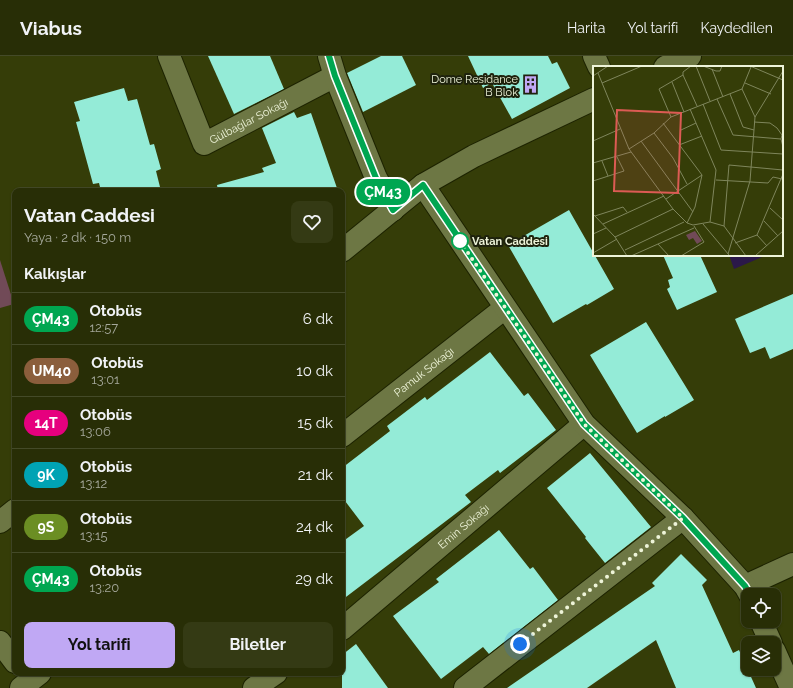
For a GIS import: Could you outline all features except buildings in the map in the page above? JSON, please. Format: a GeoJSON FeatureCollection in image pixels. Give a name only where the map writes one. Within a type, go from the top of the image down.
{"type":"FeatureCollection","features":[{"type":"Feature","properties":{"kind":"street","name":"Gülbağlar Sokağı"},"geometry":{"type":"LineString","coordinates":[[169,56],[204,144],[332,66]]}},
{"type":"Feature","properties":{"kind":"street"},"geometry":{"type":"LineString","coordinates":[[594,56],[599,66]]}},
{"type":"Feature","properties":{"kind":"street"},"geometry":{"type":"LineString","coordinates":[[667,66],[690,56]]}},
{"type":"Feature","properties":{"kind":"street"},"geometry":{"type":"LineString","coordinates":[[332,66],[376,178],[393,210]]}},
{"type":"Feature","properties":{"kind":"street"},"geometry":{"type":"LineString","coordinates":[[345,249],[423,185],[474,156],[593,98]]}},
{"type":"Feature","properties":{"kind":"street"},"geometry":{"type":"LineString","coordinates":[[423,185],[584,424],[683,518],[746,588]]}},
{"type":"Feature","properties":{"kind":"street","name":"Pamuk Sokağı"},"geometry":{"type":"LineString","coordinates":[[345,434],[506,308]]}},
{"type":"Feature","properties":{"kind":"street","name":"Emin Sokağı"},"geometry":{"type":"LineString","coordinates":[[345,626],[584,424]]}},
{"type":"Feature","properties":{"kind":"street"},"geometry":{"type":"LineString","coordinates":[[0,522],[12,512]]}},
{"type":"Feature","properties":{"kind":"street"},"geometry":{"type":"LineString","coordinates":[[469,686],[683,518]]}},
{"type":"Feature","properties":{"kind":"street"},"geometry":{"type":"LineString","coordinates":[[751,588],[793,564]]}},
{"type":"Feature","properties":{"kind":"street"},"geometry":{"type":"LineString","coordinates":[[0,642],[12,658]]}},
{"type":"Feature","properties":{"kind":"street"},"geometry":{"type":"LineString","coordinates":[[781,667],[790,688]]}},
{"type":"Feature","properties":{"kind":"street"},"geometry":{"type":"LineString","coordinates":[[254,688],[272,676]]}},
{"type":"Feature","properties":{"kind":"shaded area"},"geometry":{"type":"Polygon","coordinates":[[[729,256],[765,256],[734,269],[729,256]]]}},
{"type":"Feature","properties":{"kind":"shaded area"},"geometry":{"type":"Polygon","coordinates":[[[0,260],[12,298],[12,305],[0,308],[0,260]]]}},
{"type":"Feature","properties":{"kind":"bus line","name":"ÇM43"},"geometry":{"type":"LineString","coordinates":[[329,56],[335,76],[376,178],[393,210],[423,185],[584,424],[683,518],[746,588]]}},
{"type":"Feature","properties":{"kind":"place","name":"Dome Residance B Blok"},"geometry":{"type":"Point","coordinates":[531,85]}},
{"type":"Feature","properties":{"kind":"place","name":"Vatan Caddesi"},"geometry":{"type":"Point","coordinates":[460,241]}},
{"type":"Feature","properties":{"kind":"route"},"geometry":{"type":"LineString","coordinates":[[460,241],[584,424],[683,518],[520,644]]}}]}
